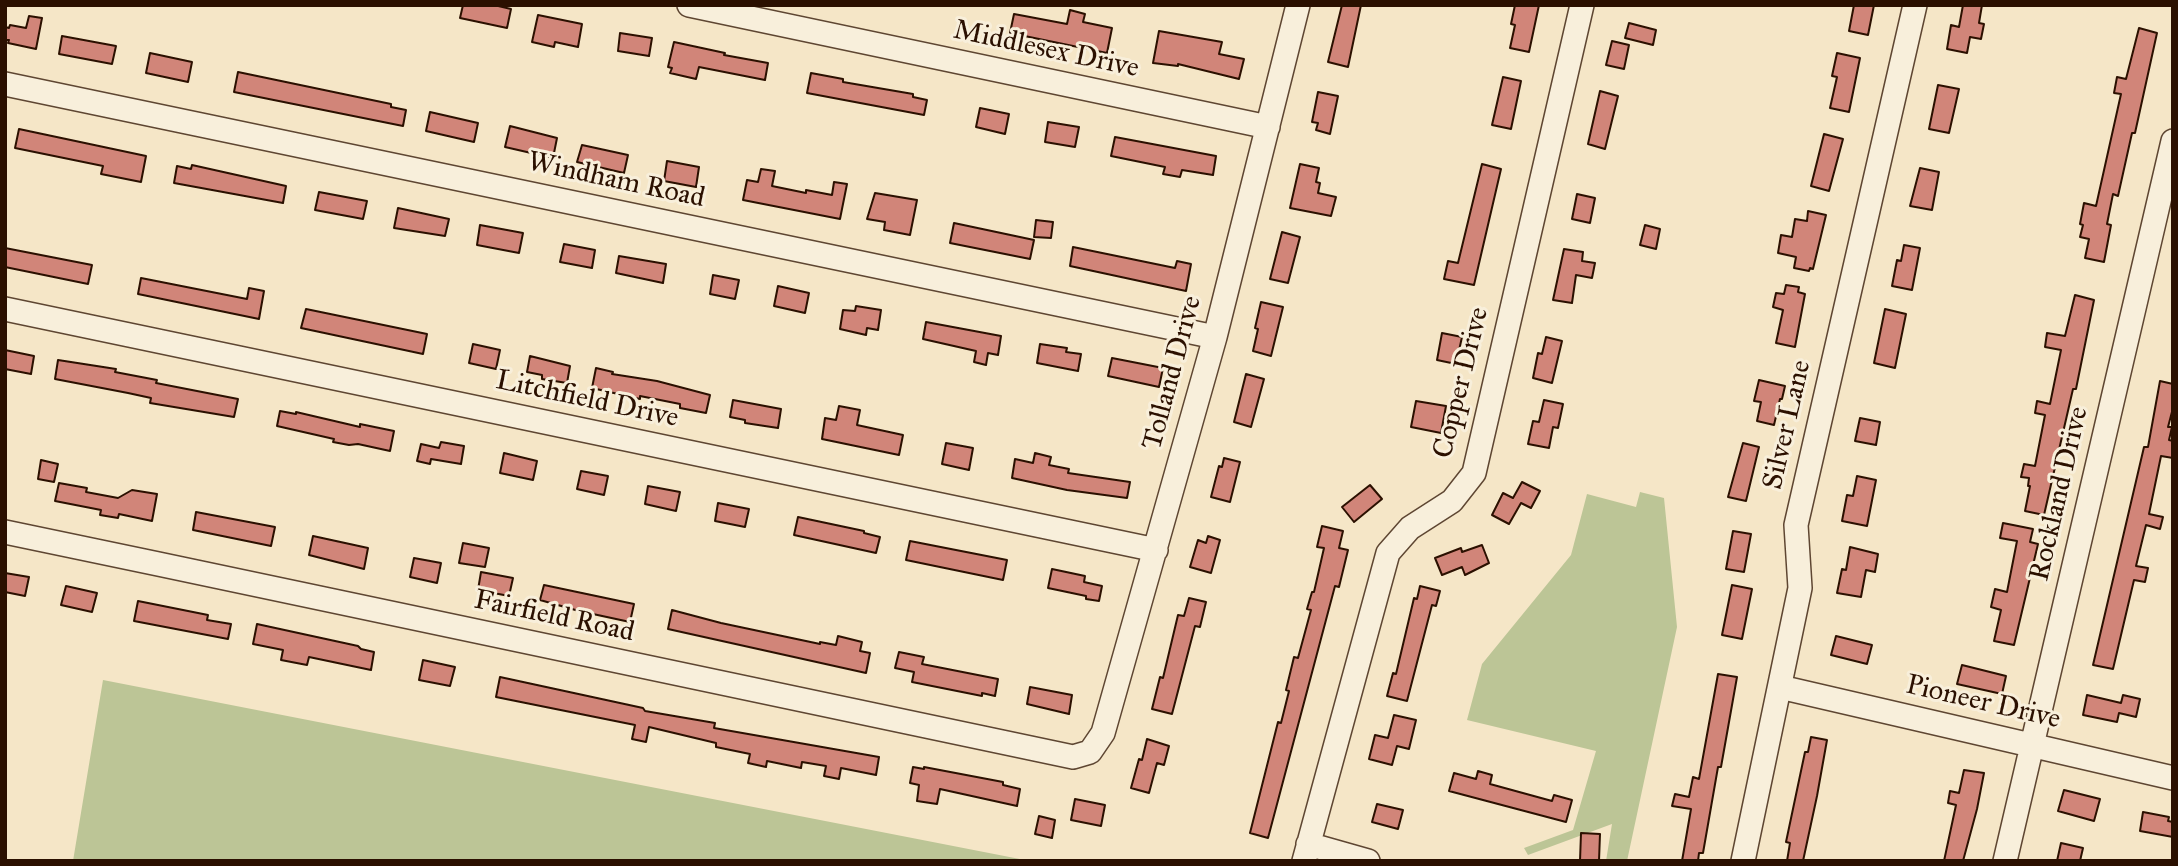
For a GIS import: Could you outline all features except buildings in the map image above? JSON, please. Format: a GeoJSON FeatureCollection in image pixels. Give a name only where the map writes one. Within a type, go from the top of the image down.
{"type":"FeatureCollection","features":[{"type":"Feature","properties":{"kind":"street","name":"Middlesex Drive"},"geometry":{"type":"LineString","coordinates":[[689,5],[1268,127]]}},
{"type":"Feature","properties":{"kind":"street","name":"Tolland Drive"},"geometry":{"type":"LineString","coordinates":[[1090,752],[1103,733],[1156,550],[1215,337],[1298,5]]}},
{"type":"Feature","properties":{"kind":"street","name":"Copper Drive"},"geometry":{"type":"LineString","coordinates":[[1306,852],[1388,552],[1410,528],[1452,501],[1474,473],[1582,5]]}},
{"type":"Feature","properties":{"kind":"street","name":"Silver Lane"},"geometry":{"type":"LineString","coordinates":[[1743,861],[1800,589],[1796,525],[1915,5]]}},
{"type":"Feature","properties":{"kind":"street","name":"Windham Road"},"geometry":{"type":"LineString","coordinates":[[5,84],[1215,337]]}},
{"type":"Feature","properties":{"kind":"street","name":"Rockland Drive"},"geometry":{"type":"LineString","coordinates":[[2005,861],[2173,141]]}},
{"type":"Feature","properties":{"kind":"street","name":"Litchfield Drive"},"geometry":{"type":"LineString","coordinates":[[5,309],[1156,550]]}},
{"type":"Feature","properties":{"kind":"street","name":"Fairfield Road"},"geometry":{"type":"LineString","coordinates":[[5,532],[706,679],[846,711],[1073,757],[1090,752]]}},
{"type":"Feature","properties":{"kind":"street","name":"Pioneer Drive"},"geometry":{"type":"LineString","coordinates":[[1780,687],[2173,778]]}},
{"type":"Feature","properties":{"kind":"street"},"geometry":{"type":"LineString","coordinates":[[1306,852],[1368,861]]}},
{"type":"Feature","properties":{"kind":"green space"},"geometry":{"type":"Polygon","coordinates":[[[1640,492],[1664,498],[1677,627],[1627,861],[1606,861],[1612,824],[1528,855],[1524,848],[1573,830],[1596,751],[1467,720],[1482,664],[1571,555],[1587,494],[1636,507],[1640,492]]]}},
{"type":"Feature","properties":{"kind":"green space"},"geometry":{"type":"Polygon","coordinates":[[[103,680],[1030,861],[73,861],[103,680]]]}}]}
